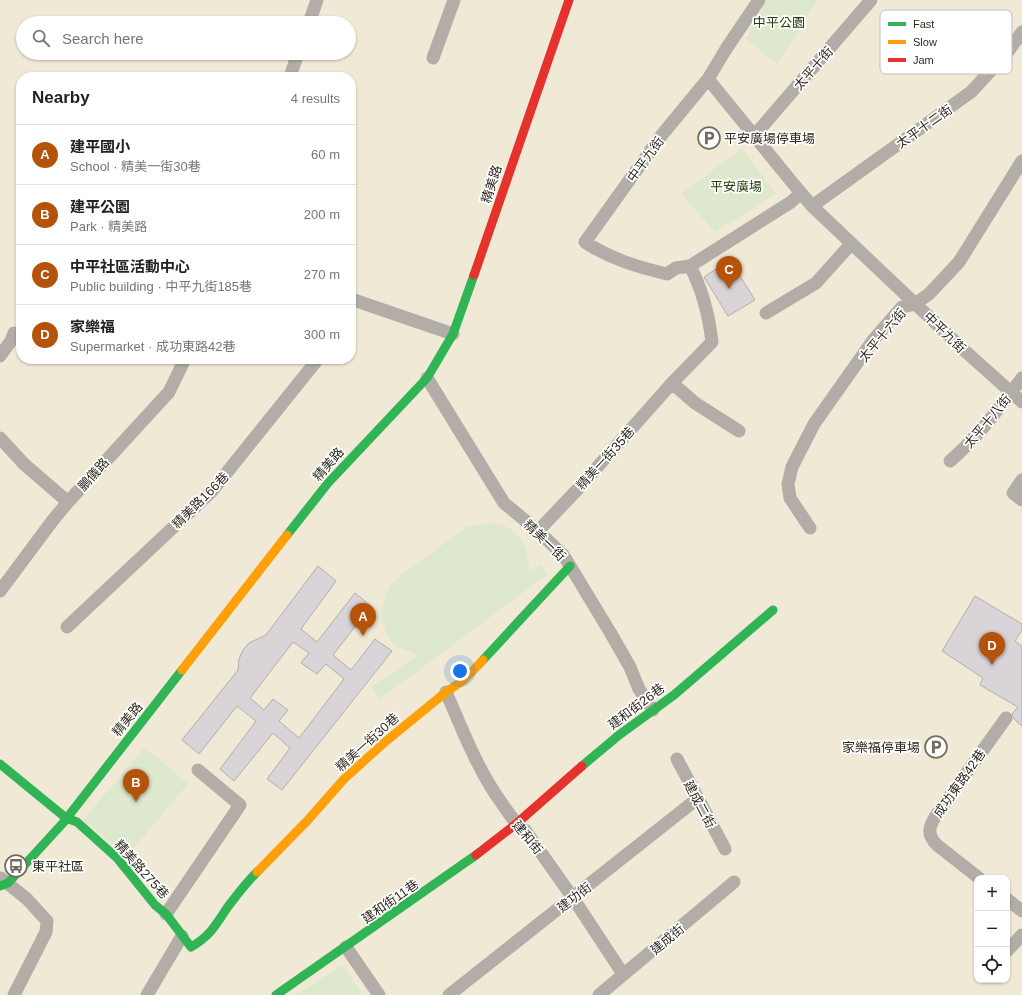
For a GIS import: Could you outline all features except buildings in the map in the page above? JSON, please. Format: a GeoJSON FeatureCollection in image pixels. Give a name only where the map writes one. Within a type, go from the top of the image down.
{"type":"FeatureCollection","features":[{"type":"Feature","properties":{"kind":"street"},"geometry":{"type":"LineString","coordinates":[[312,16],[318,0]]}},
{"type":"Feature","properties":{"kind":"street"},"geometry":{"type":"LineString","coordinates":[[433,58],[454,0]]}},
{"type":"Feature","properties":{"kind":"street","name":"精美路"},"geometry":{"type":"LineString","coordinates":[[3,882],[66,818],[328,483],[427,378],[453,334],[569,0]]}},
{"type":"Feature","properties":{"kind":"street","name":"中平九街"},"geometry":{"type":"LineString","coordinates":[[690,266],[676,268],[667,274],[639,268],[597,250],[585,242],[661,136],[708,79],[759,0]]}},
{"type":"Feature","properties":{"kind":"street","name":"太平十街"},"geometry":{"type":"LineString","coordinates":[[754,136],[871,0]]}},
{"type":"Feature","properties":{"kind":"street","name":"太平十二街"},"geometry":{"type":"LineString","coordinates":[[1012,46],[1022,32]]}},
{"type":"Feature","properties":{"kind":"street"},"geometry":{"type":"LineString","coordinates":[[292,72],[296,60]]}},
{"type":"Feature","properties":{"kind":"street","name":"太平十二街"},"geometry":{"type":"LineString","coordinates":[[812,206],[971,92],[988,74]]}},
{"type":"Feature","properties":{"kind":"street","name":"中平九街"},"geometry":{"type":"LineString","coordinates":[[708,79],[812,206],[964,352],[1022,402]]}},
{"type":"Feature","properties":{"kind":"street","name":"太平十六街"},"geometry":{"type":"LineString","coordinates":[[810,528],[790,498],[788,484],[792,468],[814,424],[874,340],[902,307],[915,304],[929,294],[959,262],[1022,161]]}},
{"type":"Feature","properties":{"kind":"street"},"geometry":{"type":"LineString","coordinates":[[690,266],[791,202],[801,193]]}},
{"type":"Feature","properties":{"kind":"street"},"geometry":{"type":"LineString","coordinates":[[766,313],[816,283],[851,244]]}},
{"type":"Feature","properties":{"kind":"street","name":"精美一街35巷"},"geometry":{"type":"LineString","coordinates":[[538,531],[576,491],[672,383],[712,342],[697,281],[690,266]]}},
{"type":"Feature","properties":{"kind":"street"},"geometry":{"type":"LineString","coordinates":[[356,300],[453,334]]}},
{"type":"Feature","properties":{"kind":"street"},"geometry":{"type":"LineString","coordinates":[[0,356],[11,341],[14,333]]}},
{"type":"Feature","properties":{"kind":"street","name":"鵬儀路"},"geometry":{"type":"LineString","coordinates":[[0,591],[68,502],[169,392],[183,364]]}},
{"type":"Feature","properties":{"kind":"street","name":"精美路166巷"},"geometry":{"type":"LineString","coordinates":[[66,627],[212,491],[314,364]]}},
{"type":"Feature","properties":{"kind":"street","name":"精美一街"},"geometry":{"type":"LineString","coordinates":[[427,378],[504,503],[538,531],[564,556],[610,632],[630,667],[639,689],[652,710]]}},
{"type":"Feature","properties":{"kind":"street","name":"太平十八街"},"geometry":{"type":"LineString","coordinates":[[950,461],[962,451],[985,425],[1022,378]]}},
{"type":"Feature","properties":{"kind":"street"},"geometry":{"type":"LineString","coordinates":[[672,383],[695,403],[739,431]]}},
{"type":"Feature","properties":{"kind":"street"},"geometry":{"type":"LineString","coordinates":[[0,438],[24,464],[68,502]]}},
{"type":"Feature","properties":{"kind":"street"},"geometry":{"type":"LineString","coordinates":[[1022,480],[1013,493],[1022,500]]}},
{"type":"Feature","properties":{"kind":"street","name":"精美一街30巷"},"geometry":{"type":"LineString","coordinates":[[191,947],[201,941],[212,931],[228,907],[251,878],[307,821],[344,779],[385,742],[446,692],[464,680],[570,566]]}},
{"type":"Feature","properties":{"kind":"street","name":"建和街26巷"},"geometry":{"type":"LineString","coordinates":[[516,824],[619,735],[674,695],[772,610]]}},
{"type":"Feature","properties":{"kind":"street","name":"建和街"},"geometry":{"type":"LineString","coordinates":[[446,692],[468,744],[493,792],[516,824],[525,830],[573,898],[623,974]]}},
{"type":"Feature","properties":{"kind":"street","name":"成功東路42巷"},"geometry":{"type":"LineString","coordinates":[[975,875],[937,845],[930,836],[930,828],[931,823],[937,814],[1006,718]]}},
{"type":"Feature","properties":{"kind":"street","name":"建成二街"},"geometry":{"type":"LineString","coordinates":[[677,760],[725,849]]}},
{"type":"Feature","properties":{"kind":"street","name":"精美路275巷"},"geometry":{"type":"LineString","coordinates":[[0,764],[66,818],[77,822],[117,858],[155,905],[166,914],[191,947]]}},
{"type":"Feature","properties":{"kind":"street"},"geometry":{"type":"LineString","coordinates":[[166,914],[240,805],[198,770]]}},
{"type":"Feature","properties":{"kind":"street","name":"建功街"},"geometry":{"type":"LineString","coordinates":[[449,995],[697,799]]}},
{"type":"Feature","properties":{"kind":"street","name":"建和街11巷"},"geometry":{"type":"LineString","coordinates":[[276,995],[346,948],[467,862],[516,824]]}},
{"type":"Feature","properties":{"kind":"street"},"geometry":{"type":"LineString","coordinates":[[3,882],[27,899],[47,921],[46,932],[14,995]]}},
{"type":"Feature","properties":{"kind":"street","name":"建成街"},"geometry":{"type":"LineString","coordinates":[[599,995],[734,882]]}},
{"type":"Feature","properties":{"kind":"street"},"geometry":{"type":"LineString","coordinates":[[1010,901],[1022,911]]}},
{"type":"Feature","properties":{"kind":"street"},"geometry":{"type":"LineString","coordinates":[[1010,948],[1022,935]]}},
{"type":"Feature","properties":{"kind":"street"},"geometry":{"type":"LineString","coordinates":[[147,995],[182,936]]}},
{"type":"Feature","properties":{"kind":"street"},"geometry":{"type":"LineString","coordinates":[[346,948],[379,995]]}},
{"type":"Feature","properties":{"kind":"green space","name":"中平公園"},"geometry":{"type":"Polygon","coordinates":[[[767,0],[818,0],[777,64],[746,39],[767,0]]]}},
{"type":"Feature","properties":{"kind":"green space","name":"平安廣場"},"geometry":{"type":"Polygon","coordinates":[[[742,148],[776,194],[715,232],[681,194],[742,148]]]}},
{"type":"Feature","properties":{"kind":"green space"},"geometry":{"type":"Polygon","coordinates":[[[489,523],[507,527],[520,538],[527,554],[529,572],[540,564],[548,574],[380,699],[371,687],[418,655],[400,648],[391,642],[386,632],[382,620],[381,610],[390,585],[401,575],[467,527],[489,523]]]}},
{"type":"Feature","properties":{"kind":"green space"},"geometry":{"type":"Polygon","coordinates":[[[145,747],[188,784],[127,856],[83,820],[145,747]]]}},
{"type":"Feature","properties":{"kind":"green space"},"geometry":{"type":"Polygon","coordinates":[[[342,965],[363,995],[296,995],[342,965]]]}},
{"type":"Feature","properties":{"kind":"traffic: fast"},"geometry":{"type":"LineString","coordinates":[[287,535],[328,483],[427,378],[453,334],[474,275]]}},
{"type":"Feature","properties":{"kind":"traffic: fast"},"geometry":{"type":"LineString","coordinates":[[483,660],[570,566]]}},
{"type":"Feature","properties":{"kind":"traffic: fast"},"geometry":{"type":"LineString","coordinates":[[582,766],[619,735],[674,695],[773,610]]}},
{"type":"Feature","properties":{"kind":"traffic: fast"},"geometry":{"type":"LineString","coordinates":[[0,886],[8,883],[63,823],[182,670]]}},
{"type":"Feature","properties":{"kind":"traffic: fast"},"geometry":{"type":"LineString","coordinates":[[0,764],[66,818],[77,822],[117,858],[155,905],[166,914],[191,947],[203,939],[212,930],[227,908],[257,872]]}},
{"type":"Feature","properties":{"kind":"traffic: fast"},"geometry":{"type":"LineString","coordinates":[[276,995],[476,855]]}},
{"type":"Feature","properties":{"kind":"traffic: slow"},"geometry":{"type":"LineString","coordinates":[[182,670],[287,535]]}},
{"type":"Feature","properties":{"kind":"traffic: slow"},"geometry":{"type":"LineString","coordinates":[[257,872],[307,821],[344,779],[385,742],[446,692],[464,680],[483,660]]}},
{"type":"Feature","properties":{"kind":"traffic: jam"},"geometry":{"type":"LineString","coordinates":[[474,275],[569,0]]}},
{"type":"Feature","properties":{"kind":"traffic: jam"},"geometry":{"type":"LineString","coordinates":[[476,855],[516,824],[582,766]]}},
{"type":"Feature","properties":{"kind":"place","name":"平安廣場停車場"},"geometry":{"type":"Point","coordinates":[709,138]}},
{"type":"Feature","properties":{"kind":"place","name":"中平社區活動中心"},"geometry":{"type":"Point","coordinates":[729,289]}},
{"type":"Feature","properties":{"kind":"place","name":"建平國小"},"geometry":{"type":"Point","coordinates":[363,636]}},
{"type":"Feature","properties":{"kind":"place","name":"家樂福"},"geometry":{"type":"Point","coordinates":[992,665]}},
{"type":"Feature","properties":{"kind":"place","name":"家樂福停車場"},"geometry":{"type":"Point","coordinates":[936,747]}},
{"type":"Feature","properties":{"kind":"place","name":"建平公園"},"geometry":{"type":"Point","coordinates":[136,802]}},
{"type":"Feature","properties":{"kind":"place","name":"東平社區"},"geometry":{"type":"Point","coordinates":[16,866]}}]}
